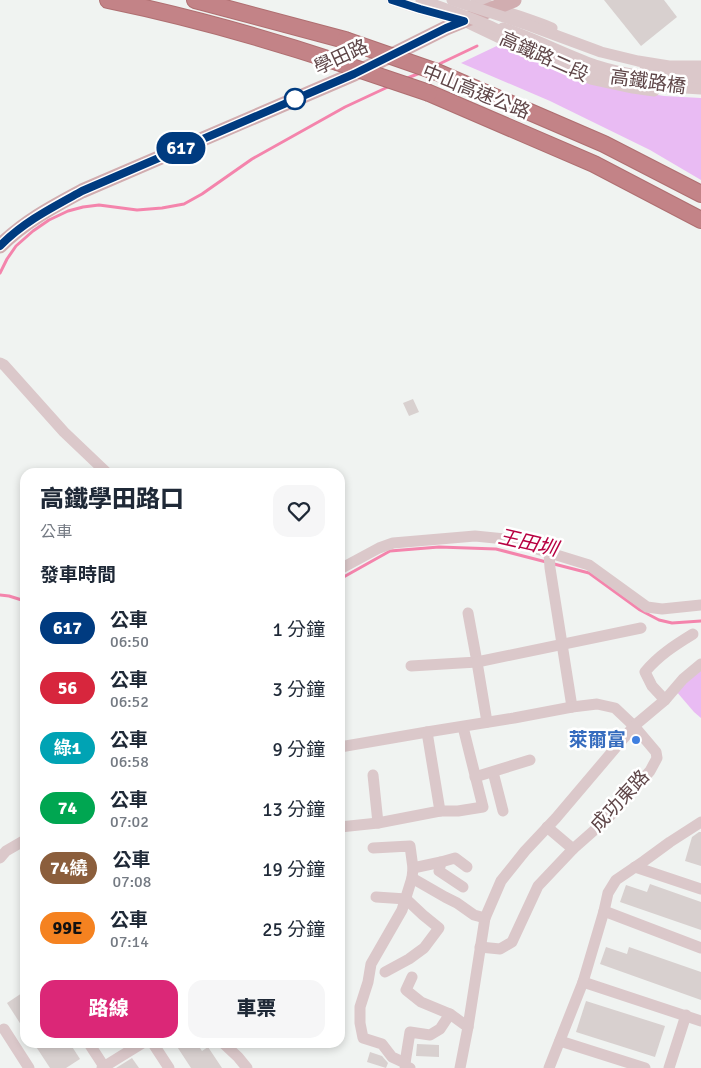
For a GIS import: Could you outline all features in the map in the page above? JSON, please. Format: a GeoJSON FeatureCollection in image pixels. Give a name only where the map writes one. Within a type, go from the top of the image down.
{"type":"FeatureCollection","features":[{"type":"Feature","properties":{"kind":"highway","name":"中山高速公路"},"geometry":{"type":"LineString","coordinates":[[108,0],[178,15],[266,39],[429,93],[594,164],[701,220]]}},
{"type":"Feature","properties":{"kind":"highway","name":"中山高速公路"},"geometry":{"type":"LineString","coordinates":[[195,0],[345,40],[437,72],[604,144],[701,194]]}},
{"type":"Feature","properties":{"kind":"main road","name":"學田路"},"geometry":{"type":"LineString","coordinates":[[0,246],[21,227],[37,216],[82,191],[354,74],[446,28],[514,0]]}},
{"type":"Feature","properties":{"kind":"street","name":"高鐵路二段"},"geometry":{"type":"LineString","coordinates":[[392,0],[464,21],[554,64],[591,79],[633,88],[701,94]]}},
{"type":"Feature","properties":{"kind":"street","name":"高鐵路橋"},"geometry":{"type":"LineString","coordinates":[[421,0],[480,22],[555,58],[594,73],[634,83],[701,89]]}},
{"type":"Feature","properties":{"kind":"street","name":"高鐵路橋"},"geometry":{"type":"LineString","coordinates":[[452,0],[601,52],[669,66],[701,66]]}},
{"type":"Feature","properties":{"kind":"street","name":"高鐵路二段"},"geometry":{"type":"LineString","coordinates":[[476,0],[562,33],[639,57],[668,62],[701,62]]}},
{"type":"Feature","properties":{"kind":"street","name":"高鐵路橋"},"geometry":{"type":"LineString","coordinates":[[495,8],[524,30],[600,59],[667,80],[701,81]]}},
{"type":"Feature","properties":{"kind":"street","name":"高鐵路橋"},"geometry":{"type":"LineString","coordinates":[[464,21],[499,27],[596,65],[637,72],[701,72]]}},
{"type":"Feature","properties":{"kind":"street"},"geometry":{"type":"LineString","coordinates":[[0,362],[64,432],[102,468]]}},
{"type":"Feature","properties":{"kind":"street"},"geometry":{"type":"LineString","coordinates":[[345,566],[379,548],[393,543],[475,536],[505,539],[590,565],[647,607],[662,609],[701,605]]}},
{"type":"Feature","properties":{"kind":"street"},"geometry":{"type":"LineString","coordinates":[[550,553],[550,568],[572,707]]}},
{"type":"Feature","properties":{"kind":"street"},"geometry":{"type":"LineString","coordinates":[[468,614],[487,722]]}},
{"type":"Feature","properties":{"kind":"street"},"geometry":{"type":"LineString","coordinates":[[411,666],[477,662],[641,628]]}},
{"type":"Feature","properties":{"kind":"street"},"geometry":{"type":"LineString","coordinates":[[665,700],[652,686],[645,672],[651,664],[666,652],[693,634]]}},
{"type":"Feature","properties":{"kind":"street","name":"成功東路"},"geometry":{"type":"LineString","coordinates":[[460,1068],[486,918],[502,881],[525,851],[548,827],[634,726],[665,700],[683,679],[701,664]]}},
{"type":"Feature","properties":{"kind":"street"},"geometry":{"type":"LineString","coordinates":[[345,746],[597,704],[615,708],[634,726]]}},
{"type":"Feature","properties":{"kind":"street","name":"成功東路"},"geometry":{"type":"LineString","coordinates":[[480,947],[500,949],[512,942],[538,886],[573,849],[607,819],[650,771],[658,758],[656,752],[634,726]]}},
{"type":"Feature","properties":{"kind":"street"},"geometry":{"type":"LineString","coordinates":[[345,826],[378,823],[440,811],[458,811],[483,807],[463,727]]}},
{"type":"Feature","properties":{"kind":"street"},"geometry":{"type":"LineString","coordinates":[[428,732],[440,811]]}},
{"type":"Feature","properties":{"kind":"street"},"geometry":{"type":"LineString","coordinates":[[475,777],[530,760]]}},
{"type":"Feature","properties":{"kind":"street"},"geometry":{"type":"LineString","coordinates":[[493,772],[503,811]]}},
{"type":"Feature","properties":{"kind":"street"},"geometry":{"type":"LineString","coordinates":[[373,775],[378,823]]}},
{"type":"Feature","properties":{"kind":"street"},"geometry":{"type":"LineString","coordinates":[[549,1068],[583,982],[608,893],[616,880],[701,822]]}},
{"type":"Feature","properties":{"kind":"street"},"geometry":{"type":"LineString","coordinates":[[548,827],[573,849]]}},
{"type":"Feature","properties":{"kind":"street"},"geometry":{"type":"LineString","coordinates":[[0,858],[6,851],[20,843]]}},
{"type":"Feature","properties":{"kind":"street"},"geometry":{"type":"LineString","coordinates":[[372,848],[410,846],[412,873],[402,910],[371,964],[368,982],[360,1007],[360,1023],[363,1038],[382,1044],[392,1057],[407,1066]]}},
{"type":"Feature","properties":{"kind":"street"},"geometry":{"type":"LineString","coordinates":[[412,873],[455,858],[467,867]]}},
{"type":"Feature","properties":{"kind":"street"},"geometry":{"type":"LineString","coordinates":[[441,862],[439,871],[462,887]]}},
{"type":"Feature","properties":{"kind":"street"},"geometry":{"type":"LineString","coordinates":[[635,867],[701,889]]}},
{"type":"Feature","properties":{"kind":"street"},"geometry":{"type":"LineString","coordinates":[[412,873],[474,916],[486,918]]}},
{"type":"Feature","properties":{"kind":"street"},"geometry":{"type":"LineString","coordinates":[[376,897],[406,899],[439,928],[424,948],[409,959],[385,972]]}},
{"type":"Feature","properties":{"kind":"street"},"geometry":{"type":"LineString","coordinates":[[604,911],[701,948]]}},
{"type":"Feature","properties":{"kind":"street"},"geometry":{"type":"LineString","coordinates":[[412,976],[406,990],[421,1002],[450,1014],[468,1026]]}},
{"type":"Feature","properties":{"kind":"street"},"geometry":{"type":"LineString","coordinates":[[583,982],[701,1020]]}},
{"type":"Feature","properties":{"kind":"street"},"geometry":{"type":"LineString","coordinates":[[407,1066],[410,1032],[430,1035],[440,1029],[450,1014]]}},
{"type":"Feature","properties":{"kind":"street"},"geometry":{"type":"LineString","coordinates":[[669,1068],[686,1015]]}},
{"type":"Feature","properties":{"kind":"street"},"geometry":{"type":"LineString","coordinates":[[4,1029],[29,1068]]}},
{"type":"Feature","properties":{"kind":"street"},"geometry":{"type":"LineString","coordinates":[[560,1041],[645,1068]]}},
{"type":"Feature","properties":{"kind":"street"},"geometry":{"type":"LineString","coordinates":[[92,1048],[104,1068],[135,1048]]}},
{"type":"Feature","properties":{"kind":"street"},"geometry":{"type":"LineString","coordinates":[[156,1048],[169,1068]]}},
{"type":"Feature","properties":{"kind":"street"},"geometry":{"type":"LineString","coordinates":[[228,1048],[247,1068]]}},
{"type":"Feature","properties":{"kind":"street"},"geometry":{"type":"LineString","coordinates":[[389,1068],[392,1066],[407,1066]]}},
{"type":"Feature","properties":{"kind":"shaded area"},"geometry":{"type":"Polygon","coordinates":[[[503,43],[633,91],[664,96],[701,98],[701,180],[650,150],[550,101],[461,63],[503,43]]]}},
{"type":"Feature","properties":{"kind":"shaded area"},"geometry":{"type":"Polygon","coordinates":[[[701,670],[701,718],[676,691],[701,670]]]}},
{"type":"Feature","properties":{"kind":"building"},"geometry":{"type":"Polygon","coordinates":[[[604,0],[664,0],[677,17],[641,46],[604,0]]]}},
{"type":"Feature","properties":{"kind":"building"},"geometry":{"type":"Polygon","coordinates":[[[413,399],[419,412],[409,416],[403,403],[413,399]]]}},
{"type":"Feature","properties":{"kind":"building"},"geometry":{"type":"Polygon","coordinates":[[[701,832],[701,866],[685,861],[692,837],[701,832]]]}},
{"type":"Feature","properties":{"kind":"building"},"geometry":{"type":"Polygon","coordinates":[[[650,884],[701,902],[701,930],[620,902],[626,885],[647,892],[650,884]]]}},
{"type":"Feature","properties":{"kind":"building"},"geometry":{"type":"Polygon","coordinates":[[[606,947],[627,954],[629,947],[701,972],[701,1000],[600,964],[606,947]]]}},
{"type":"Feature","properties":{"kind":"building"},"geometry":{"type":"Polygon","coordinates":[[[20,994],[20,1023],[7,1003],[20,994]]]}},
{"type":"Feature","properties":{"kind":"building"},"geometry":{"type":"Polygon","coordinates":[[[586,1001],[665,1026],[655,1057],[576,1032],[586,1001]]]}},
{"type":"Feature","properties":{"kind":"building"},"geometry":{"type":"Polygon","coordinates":[[[417,1044],[439,1045],[439,1057],[416,1056],[417,1044]]]}},
{"type":"Feature","properties":{"kind":"building"},"geometry":{"type":"Polygon","coordinates":[[[37,1048],[73,1048],[80,1059],[66,1068],[50,1068],[37,1048]]]}},
{"type":"Feature","properties":{"kind":"building"},"geometry":{"type":"Polygon","coordinates":[[[178,1048],[200,1048],[202,1051],[209,1048],[222,1068],[191,1068],[178,1048]]]}},
{"type":"Feature","properties":{"kind":"building"},"geometry":{"type":"Polygon","coordinates":[[[370,1052],[382,1056],[388,1063],[386,1068],[367,1062],[370,1052]]]}},
{"type":"Feature","properties":{"kind":"building"},"geometry":{"type":"Polygon","coordinates":[[[132,1058],[139,1068],[116,1068],[132,1058]]]}},
{"type":"Feature","properties":{"kind":"waterway"},"geometry":{"type":"LineString","coordinates":[[437,65],[477,46]]}},
{"type":"Feature","properties":{"kind":"waterway"},"geometry":{"type":"LineString","coordinates":[[405,79],[420,73]]}},
{"type":"Feature","properties":{"kind":"waterway"},"geometry":{"type":"LineString","coordinates":[[0,273],[16,246],[49,220],[68,211],[99,205],[137,210],[184,204],[202,194],[252,159],[345,107],[390,86]]}},
{"type":"Feature","properties":{"kind":"waterway","name":"王田圳"},"geometry":{"type":"LineString","coordinates":[[345,576],[390,551],[439,547],[496,549],[589,573],[640,610],[659,620],[672,623],[701,621]]}},
{"type":"Feature","properties":{"kind":"waterway","name":"王田圳"},"geometry":{"type":"LineString","coordinates":[[0,595],[20,599]]}},
{"type":"Feature","properties":{"kind":"bus line","name":"617"},"geometry":{"type":"LineString","coordinates":[[0,246],[21,227],[43,212],[82,191],[354,74],[446,28],[464,21],[392,0]]}},
{"type":"Feature","properties":{"kind":"place","name":"萊爾富"},"geometry":{"type":"Point","coordinates":[636,740]}}]}
